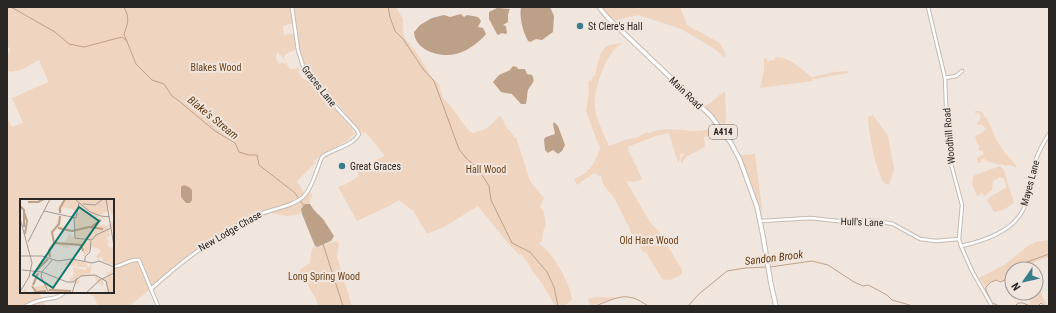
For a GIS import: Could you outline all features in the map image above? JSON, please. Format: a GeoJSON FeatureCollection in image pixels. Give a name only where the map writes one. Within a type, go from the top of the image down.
{"type":"FeatureCollection","features":[{"type":"Feature","properties":{"kind":"main road","name":"Main Road"},"geometry":{"type":"LineString","coordinates":[[599,7],[607,17],[711,116],[731,143],[740,160],[761,221],[776,306]]}},
{"type":"Feature","properties":{"kind":"street","name":"Graces Lane"},"geometry":{"type":"LineString","coordinates":[[292,7],[298,50],[302,66],[323,89],[359,134]]}},
{"type":"Feature","properties":{"kind":"street","name":"Woodhill Road"},"geometry":{"type":"LineString","coordinates":[[928,7],[945,78],[946,120],[950,160],[962,205],[961,246],[972,271],[991,305]]}},
{"type":"Feature","properties":{"kind":"street"},"geometry":{"type":"LineString","coordinates":[[945,78],[956,76],[962,71]]}},
{"type":"Feature","properties":{"kind":"street","name":"New Lodge Chase"},"geometry":{"type":"LineString","coordinates":[[151,289],[198,250],[235,227],[259,213],[286,206],[304,197],[316,176],[322,157],[355,139],[359,134]]}},
{"type":"Feature","properties":{"kind":"street","name":"Mayes Lane"},"geometry":{"type":"LineString","coordinates":[[961,246],[988,238],[1011,225],[1020,215],[1026,204],[1036,160],[1049,134]]}},
{"type":"Feature","properties":{"kind":"street","name":"Hull's Lane"},"geometry":{"type":"LineString","coordinates":[[761,221],[810,218],[838,221],[879,221],[893,224],[917,238],[924,240],[960,239]]}},
{"type":"Feature","properties":{"kind":"street"},"geometry":{"type":"LineString","coordinates":[[114,267],[138,259],[142,265],[158,306]]}},
{"type":"Feature","properties":{"kind":"street"},"geometry":{"type":"LineString","coordinates":[[26,306],[39,300],[52,299],[63,293]]}},
{"type":"Feature","properties":{"kind":"green space"},"geometry":{"type":"Polygon","coordinates":[[[7,7],[396,7],[403,19],[403,33],[405,38],[418,55],[432,78],[439,84],[443,98],[450,105],[468,130],[472,133],[486,129],[500,116],[514,137],[516,137],[530,181],[544,198],[540,207],[543,210],[546,224],[542,241],[536,246],[539,244],[544,247],[561,270],[570,291],[572,300],[564,306],[555,306],[525,259],[508,243],[478,206],[444,227],[427,234],[413,210],[399,200],[357,221],[338,187],[345,184],[348,189],[346,184],[359,176],[357,168],[385,156],[367,134],[360,131],[305,67],[301,60],[299,51],[297,27],[293,23],[283,26],[284,35],[295,33],[297,49],[286,54],[284,57],[285,62],[281,55],[279,56],[279,52],[276,55],[276,58],[279,64],[283,62],[284,64],[286,63],[290,69],[298,68],[300,70],[298,72],[303,79],[312,82],[355,133],[347,141],[322,154],[297,181],[304,193],[306,193],[302,200],[308,193],[313,195],[310,199],[310,205],[304,205],[298,215],[286,216],[271,213],[255,220],[210,245],[192,257],[129,306],[98,306],[94,297],[89,293],[114,293],[114,199],[20,199],[20,293],[40,293],[46,306],[7,306],[7,118],[12,127],[23,123],[12,98],[48,81],[39,60],[21,70],[7,72],[7,57],[10,49],[7,45],[7,7]]]}},
{"type":"Feature","properties":{"kind":"green space"},"geometry":{"type":"Polygon","coordinates":[[[600,7],[633,7],[638,9],[642,7],[680,7],[687,25],[720,43],[726,56],[724,57],[715,49],[681,29],[638,15],[613,21],[600,7]]]}},
{"type":"Feature","properties":{"kind":"green space","name":"Old Hare Wood"},"geometry":{"type":"Polygon","coordinates":[[[622,43],[615,48],[606,63],[597,86],[596,93],[595,108],[609,146],[628,139],[636,138],[647,132],[649,133],[660,130],[671,129],[696,131],[718,128],[721,132],[704,137],[705,147],[686,157],[681,164],[681,159],[684,154],[683,153],[680,155],[678,163],[669,133],[656,136],[627,147],[642,179],[633,182],[626,181],[650,222],[660,233],[682,270],[682,274],[670,280],[662,279],[646,252],[644,253],[630,231],[629,226],[615,199],[603,184],[601,175],[599,176],[594,173],[577,185],[574,179],[580,177],[588,171],[600,148],[586,111],[589,91],[588,82],[590,80],[592,81],[593,76],[595,76],[603,50],[609,45],[622,43]]]}},
{"type":"Feature","properties":{"kind":"green space"},"geometry":{"type":"Polygon","coordinates":[[[776,57],[786,59],[796,64],[813,78],[813,81],[760,88],[764,69],[764,59],[766,58],[768,61],[774,60],[776,57]]]}},
{"type":"Feature","properties":{"kind":"green space"},"geometry":{"type":"Polygon","coordinates":[[[848,71],[848,73],[815,79],[813,77],[833,72],[848,71]]]}},
{"type":"Feature","properties":{"kind":"green space"},"geometry":{"type":"Polygon","coordinates":[[[725,92],[726,119],[724,126],[706,108],[706,105],[725,92]]]}},
{"type":"Feature","properties":{"kind":"green space"},"geometry":{"type":"Polygon","coordinates":[[[975,111],[980,111],[986,117],[1000,146],[1017,166],[999,165],[985,159],[982,159],[981,163],[978,163],[977,158],[983,154],[983,151],[978,149],[980,146],[977,143],[975,136],[982,133],[986,129],[981,124],[976,124],[980,120],[981,116],[975,113],[975,111]]]}},
{"type":"Feature","properties":{"kind":"green space"},"geometry":{"type":"Polygon","coordinates":[[[873,115],[888,136],[894,169],[889,185],[884,183],[882,180],[872,149],[868,117],[873,115]]]}},
{"type":"Feature","properties":{"kind":"green space"},"geometry":{"type":"Polygon","coordinates":[[[755,154],[762,208],[762,213],[740,155],[755,154]]]}},
{"type":"Feature","properties":{"kind":"green space"},"geometry":{"type":"Polygon","coordinates":[[[1000,166],[1004,170],[1014,203],[1003,210],[994,212],[987,200],[1007,187],[1004,179],[1000,177],[993,181],[992,190],[984,196],[982,193],[977,196],[972,184],[973,176],[1000,166]]]}},
{"type":"Feature","properties":{"kind":"green space"},"geometry":{"type":"Polygon","coordinates":[[[1049,240],[1049,257],[1037,261],[1009,261],[1028,246],[1036,242],[1049,240]]]}},
{"type":"Feature","properties":{"kind":"green space","name":"Long Spring Wood"},"geometry":{"type":"Polygon","coordinates":[[[337,241],[339,244],[337,257],[352,306],[318,306],[317,301],[299,270],[310,263],[313,248],[337,241]]]}},
{"type":"Feature","properties":{"kind":"green space"},"geometry":{"type":"Polygon","coordinates":[[[1004,265],[1004,280],[994,281],[986,288],[979,278],[1004,265]]]}},
{"type":"Feature","properties":{"kind":"green space"},"geometry":{"type":"Polygon","coordinates":[[[595,297],[616,298],[590,306],[588,299],[595,297]]]}},
{"type":"Feature","properties":{"kind":"green space"},"geometry":{"type":"Polygon","coordinates":[[[1044,300],[1049,306],[1046,306],[1041,302],[1038,306],[1029,305],[1030,301],[1044,300]]]}},
{"type":"Feature","properties":{"kind":"shaded area"},"geometry":{"type":"Polygon","coordinates":[[[521,7],[550,7],[554,16],[553,32],[542,40],[536,39],[530,42],[528,41],[522,24],[521,7]]]}},
{"type":"Feature","properties":{"kind":"shaded area"},"geometry":{"type":"Polygon","coordinates":[[[497,8],[510,9],[508,14],[508,22],[503,25],[506,26],[507,33],[505,34],[502,33],[498,35],[489,19],[489,12],[497,8]]]}},
{"type":"Feature","properties":{"kind":"shaded area"},"geometry":{"type":"Polygon","coordinates":[[[461,14],[464,17],[467,15],[478,17],[481,21],[478,27],[483,28],[486,34],[469,49],[450,55],[436,54],[424,48],[415,39],[414,32],[420,25],[432,18],[444,15],[450,17],[461,14]]]}},
{"type":"Feature","properties":{"kind":"shaded area"},"geometry":{"type":"Polygon","coordinates":[[[513,66],[517,67],[518,69],[525,69],[527,74],[532,75],[533,77],[533,83],[528,90],[526,104],[521,104],[512,94],[501,92],[493,82],[499,75],[510,70],[513,66]]]}},
{"type":"Feature","properties":{"kind":"shaded area"},"geometry":{"type":"Polygon","coordinates":[[[554,122],[558,126],[565,145],[562,151],[558,154],[553,150],[548,153],[545,150],[544,139],[555,134],[554,122]]]}},
{"type":"Feature","properties":{"kind":"shaded area"},"geometry":{"type":"Polygon","coordinates":[[[184,185],[192,190],[192,200],[190,203],[186,203],[181,197],[181,187],[184,185]]]}},
{"type":"Feature","properties":{"kind":"shaded area"},"geometry":{"type":"Polygon","coordinates":[[[305,204],[310,204],[323,219],[334,236],[331,241],[317,247],[315,246],[302,214],[301,209],[305,204]]]}},
{"type":"Feature","properties":{"kind":"waterway","name":"Blake's Stream"},"geometry":{"type":"LineString","coordinates":[[11,7],[55,32],[69,44],[84,47],[122,37],[127,41]]}},
{"type":"Feature","properties":{"kind":"waterway","name":"Blake's Stream"},"geometry":{"type":"LineString","coordinates":[[124,7],[128,20],[124,34],[136,64],[152,80],[164,84],[172,96],[215,131],[235,143],[239,152],[249,155],[257,155],[259,165],[295,193],[304,206]]}},
{"type":"Feature","properties":{"kind":"waterway"},"geometry":{"type":"LineString","coordinates":[[388,7],[395,31],[403,39],[423,69],[434,81],[459,149],[480,172],[489,186],[491,200],[512,243],[530,252],[547,272],[554,287],[558,306]]}},
{"type":"Feature","properties":{"kind":"waterway","name":"Blake's Stream"},"geometry":{"type":"LineString","coordinates":[[323,244],[343,306]]}},
{"type":"Feature","properties":{"kind":"waterway"},"geometry":{"type":"LineString","coordinates":[[1030,261],[1049,254]]}},
{"type":"Feature","properties":{"kind":"waterway","name":"Sandon Brook"},"geometry":{"type":"LineString","coordinates":[[770,267],[812,261],[828,265],[854,282],[863,286],[868,285],[887,295],[892,300],[913,306]]}},
{"type":"Feature","properties":{"kind":"waterway","name":"Sandon Brook"},"geometry":{"type":"LineString","coordinates":[[688,306],[699,294],[727,271],[767,267]]}},
{"type":"Feature","properties":{"kind":"waterway"},"geometry":{"type":"LineString","coordinates":[[992,303],[986,287],[991,282],[997,280],[1000,282],[1004,280]]}},
{"type":"Feature","properties":{"kind":"waterway","name":"Sandon Brook"},"geometry":{"type":"LineString","coordinates":[[595,306],[622,297],[634,298],[648,306]]}},
{"type":"Feature","properties":{"kind":"waterway","name":"Sandon Brook"},"geometry":{"type":"LineString","coordinates":[[993,303],[999,306]]}},
{"type":"Feature","properties":{"kind":"waterway","name":"Sandon Brook"},"geometry":{"type":"LineString","coordinates":[[1015,306],[1018,303],[1023,303],[1030,306]]}},
{"type":"Feature","properties":{"kind":"waterway","name":"Sandon Brook"},"geometry":{"type":"LineString","coordinates":[[1038,306],[1041,303],[1045,306]]}},
{"type":"Feature","properties":{"kind":"place","name":"St Clere's Hall"},"geometry":{"type":"Point","coordinates":[580,26]}},
{"type":"Feature","properties":{"kind":"place","name":"Great Graces"},"geometry":{"type":"Point","coordinates":[342,166]}},
{"type":"Feature","properties":{"kind":"park label","name":"Blakes Wood"},"geometry":{"type":"Point","coordinates":[216,67]}},
{"type":"Feature","properties":{"kind":"park label","name":"Hall Wood"},"geometry":{"type":"Point","coordinates":[486,169]}}]}
